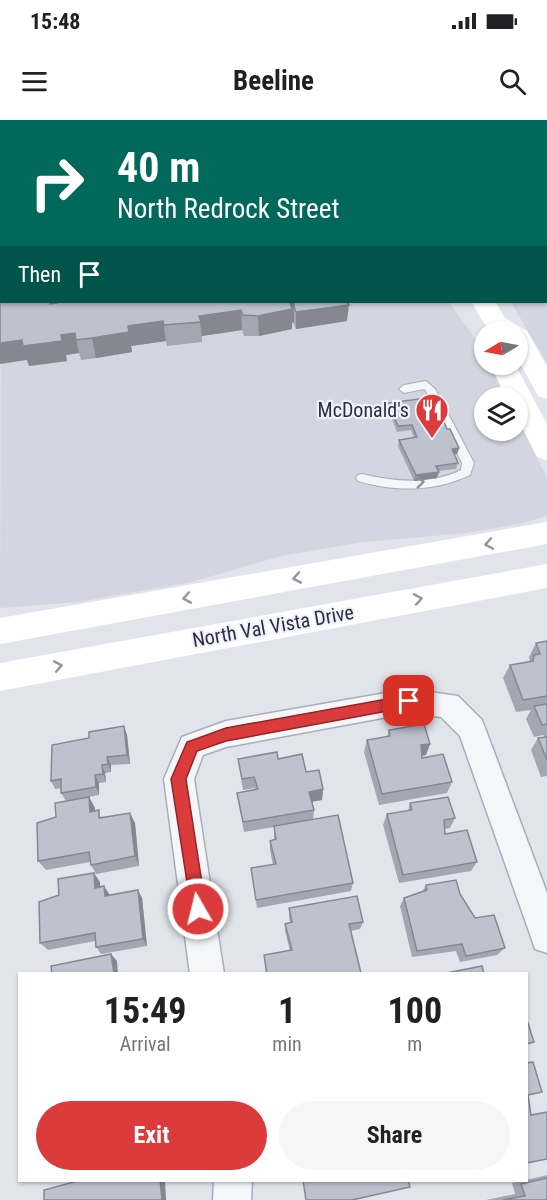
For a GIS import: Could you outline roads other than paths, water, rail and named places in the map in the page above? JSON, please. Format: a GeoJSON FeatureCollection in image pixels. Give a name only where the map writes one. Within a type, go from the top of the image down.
{"type":"FeatureCollection","features":[{"type":"Feature","properties":{"kind":"main road"},"geometry":{"type":"LineString","coordinates":[[528,355],[547,390]]}},
{"type":"Feature","properties":{"kind":"main road"},"geometry":{"type":"LineString","coordinates":[[508,375],[547,450]]}},
{"type":"Feature","properties":{"kind":"main road"},"geometry":{"type":"LineString","coordinates":[[0,631],[547,533]]}},
{"type":"Feature","properties":{"kind":"main road","name":"North Val Vista Drive"},"geometry":{"type":"LineString","coordinates":[[0,677],[547,576]]}},
{"type":"Feature","properties":{"kind":"street"},"geometry":{"type":"LineString","coordinates":[[207,972],[179,779],[192,746],[226,734],[409,701],[448,705],[472,729],[547,937]]}},
{"type":"Feature","properties":{"kind":"street"},"geometry":{"type":"LineString","coordinates":[[232,1182],[232,1200]]}},
{"type":"Feature","properties":{"kind":"lane"},"geometry":{"type":"LineString","coordinates":[[362,478],[384,484],[402,484],[456,477],[466,472],[468,463],[430,389],[426,385],[404,389]]}},
{"type":"Feature","properties":{"kind":"place","name":"McDonald's"},"geometry":{"type":"Point","coordinates":[432,439]}}]}
